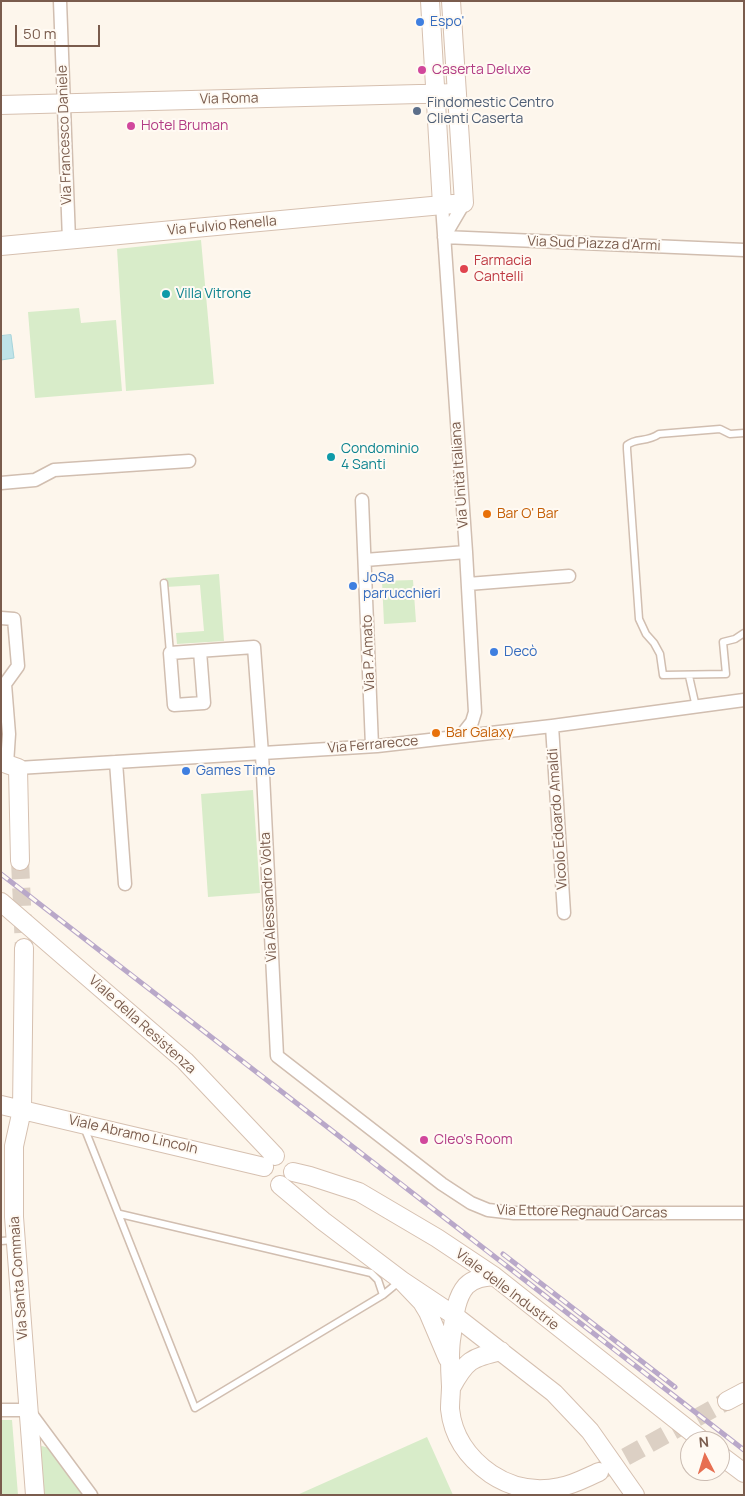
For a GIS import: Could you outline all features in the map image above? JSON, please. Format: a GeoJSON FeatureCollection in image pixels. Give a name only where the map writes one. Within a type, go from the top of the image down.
{"type":"FeatureCollection","features":[{"type":"Feature","properties":{"kind":"street","name":"Via Francesco Daniele"},"geometry":{"type":"LineString","coordinates":[[60,1],[69,240]]}},
{"type":"Feature","properties":{"kind":"street","name":"Via Unità Italiana"},"geometry":{"type":"LineString","coordinates":[[430,1],[475,712]]}},
{"type":"Feature","properties":{"kind":"street"},"geometry":{"type":"LineString","coordinates":[[444,237],[464,203],[451,1]]}},
{"type":"Feature","properties":{"kind":"street","name":"Via Roma"},"geometry":{"type":"LineString","coordinates":[[1,104],[457,93]]}},
{"type":"Feature","properties":{"kind":"street"},"geometry":{"type":"LineString","coordinates":[[442,206],[464,203]]}},
{"type":"Feature","properties":{"kind":"street","name":"Via Fulvio Renella"},"geometry":{"type":"LineString","coordinates":[[1,246],[442,206]]}},
{"type":"Feature","properties":{"kind":"street","name":"Via Sud Piazza d'Armi"},"geometry":{"type":"LineString","coordinates":[[444,237],[744,250]]}},
{"type":"Feature","properties":{"kind":"street"},"geometry":{"type":"LineString","coordinates":[[1,483],[35,480],[54,470],[190,461]]}},
{"type":"Feature","properties":{"kind":"street","name":"Via P. Amato"},"geometry":{"type":"LineString","coordinates":[[362,500],[372,746]]}},
{"type":"Feature","properties":{"kind":"street"},"geometry":{"type":"LineString","coordinates":[[365,560],[466,552]]}},
{"type":"Feature","properties":{"kind":"street"},"geometry":{"type":"LineString","coordinates":[[468,584],[569,576]]}},
{"type":"Feature","properties":{"kind":"street"},"geometry":{"type":"LineString","coordinates":[[1,618],[14,619],[18,666],[5,684],[9,734],[9,765],[20,861]]}},
{"type":"Feature","properties":{"kind":"street","name":"Via Alessandro Volta"},"geometry":{"type":"LineString","coordinates":[[200,651],[254,647],[262,754],[276,1041]]}},
{"type":"Feature","properties":{"kind":"street"},"geometry":{"type":"LineString","coordinates":[[200,651],[204,703],[174,705],[170,653],[200,651]]}},
{"type":"Feature","properties":{"kind":"street","name":"Via Ferrarecce"},"geometry":{"type":"LineString","coordinates":[[9,765],[116,762],[372,746],[552,726],[744,700]]}},
{"type":"Feature","properties":{"kind":"street"},"geometry":{"type":"LineString","coordinates":[[475,712],[484,726],[493,733]]}},
{"type":"Feature","properties":{"kind":"street"},"geometry":{"type":"LineString","coordinates":[[461,736],[472,722],[475,712]]}},
{"type":"Feature","properties":{"kind":"street","name":"Vicolo Edoardo Amaldi"},"geometry":{"type":"LineString","coordinates":[[552,726],[564,913]]}},
{"type":"Feature","properties":{"kind":"street"},"geometry":{"type":"LineString","coordinates":[[116,762],[124,884]]}},
{"type":"Feature","properties":{"kind":"street","name":"Viale della Resistenza"},"geometry":{"type":"LineString","coordinates":[[1,902],[185,1060],[269,1161]]}},
{"type":"Feature","properties":{"kind":"street","name":"Via Santa Commaia"},"geometry":{"type":"LineString","coordinates":[[24,948],[23,1092],[11,1107],[14,1146],[14,1217],[8,1241],[28,1410],[35,1495]]}},
{"type":"Feature","properties":{"kind":"street","name":"Via Ettore Regnaud Carcas"},"geometry":{"type":"LineString","coordinates":[[276,1041],[277,1056],[442,1184],[471,1203],[488,1210],[530,1213],[744,1213]]}},
{"type":"Feature","properties":{"kind":"street","name":"Viale Abramo Lincoln"},"geometry":{"type":"LineString","coordinates":[[11,1107],[82,1124],[269,1161]]}},
{"type":"Feature","properties":{"kind":"street"},"geometry":{"type":"LineString","coordinates":[[280,1156],[288,1160],[293,1172],[288,1181],[275,1185],[267,1180],[263,1171],[269,1161],[280,1156]]}},
{"type":"Feature","properties":{"kind":"street","name":"Viale delle Industrie"},"geometry":{"type":"LineString","coordinates":[[293,1172],[359,1192],[437,1238],[494,1276],[689,1431]]}},
{"type":"Feature","properties":{"kind":"street"},"geometry":{"type":"LineString","coordinates":[[280,1185],[323,1221],[401,1280],[455,1316],[554,1392],[590,1432],[635,1495]]}},
{"type":"Feature","properties":{"kind":"street"},"geometry":{"type":"LineString","coordinates":[[494,1276],[482,1277],[466,1287],[458,1301],[455,1316],[449,1359],[450,1409],[454,1428],[462,1446],[471,1458],[500,1480],[519,1487],[542,1490],[562,1487],[599,1472]]}},
{"type":"Feature","properties":{"kind":"street"},"geometry":{"type":"LineString","coordinates":[[401,1280],[422,1302],[449,1359]]}},
{"type":"Feature","properties":{"kind":"street"},"geometry":{"type":"LineString","coordinates":[[451,1388],[459,1372],[467,1363],[479,1356],[501,1351]]}},
{"type":"Feature","properties":{"kind":"street"},"geometry":{"type":"LineString","coordinates":[[726,1401],[744,1392]]}},
{"type":"Feature","properties":{"kind":"street"},"geometry":{"type":"LineString","coordinates":[[1,1410],[28,1410],[91,1495]]}},
{"type":"Feature","properties":{"kind":"street"},"geometry":{"type":"LineString","coordinates":[[730,1462],[744,1473]]}},
{"type":"Feature","properties":{"kind":"lane"},"geometry":{"type":"LineString","coordinates":[[744,432],[730,434],[720,429],[659,434],[651,440],[632,441],[627,445],[639,619],[646,634],[660,654],[663,675],[726,674],[723,642],[735,639],[744,633]]}},
{"type":"Feature","properties":{"kind":"lane"},"geometry":{"type":"LineString","coordinates":[[164,584],[170,653]]}},
{"type":"Feature","properties":{"kind":"lane"},"geometry":{"type":"LineString","coordinates":[[689,676],[696,707]]}},
{"type":"Feature","properties":{"kind":"lane"},"geometry":{"type":"LineString","coordinates":[[82,1124],[120,1214],[195,1408],[383,1295],[401,1280]]}},
{"type":"Feature","properties":{"kind":"lane"},"geometry":{"type":"LineString","coordinates":[[120,1214],[372,1274],[378,1280],[383,1295]]}},
{"type":"Feature","properties":{"kind":"green space"},"geometry":{"type":"Polygon","coordinates":[[[201,240],[214,384],[126,391],[117,249],[201,240]]]}},
{"type":"Feature","properties":{"kind":"green space"},"geometry":{"type":"Polygon","coordinates":[[[79,308],[81,323],[116,320],[122,391],[35,398],[28,312],[79,308]]]}},
{"type":"Feature","properties":{"kind":"green space"},"geometry":{"type":"Polygon","coordinates":[[[219,574],[224,641],[177,644],[176,633],[204,631],[200,585],[166,587],[165,578],[219,574]]]}},
{"type":"Feature","properties":{"kind":"green space"},"geometry":{"type":"Polygon","coordinates":[[[413,580],[416,622],[384,624],[382,581],[413,580]]]}},
{"type":"Feature","properties":{"kind":"green space"},"geometry":{"type":"Polygon","coordinates":[[[253,790],[260,893],[208,897],[201,794],[253,790]]]}},
{"type":"Feature","properties":{"kind":"green space"},"geometry":{"type":"Polygon","coordinates":[[[1,1420],[12,1420],[18,1495],[1,1495],[1,1420]]]}},
{"type":"Feature","properties":{"kind":"green space"},"geometry":{"type":"Polygon","coordinates":[[[427,1437],[453,1495],[297,1495],[427,1437]]]}},
{"type":"Feature","properties":{"kind":"green space"},"geometry":{"type":"Polygon","coordinates":[[[39,1447],[49,1448],[84,1495],[42,1495],[39,1447]]]}},
{"type":"Feature","properties":{"kind":"water"},"geometry":{"type":"Polygon","coordinates":[[[11,335],[14,358],[1,360],[1,336],[11,335]]]}},
{"type":"Feature","properties":{"kind":"tunnel"},"geometry":{"type":"LineString","coordinates":[[20,861],[24,948]]}},
{"type":"Feature","properties":{"kind":"tunnel"},"geometry":{"type":"LineString","coordinates":[[602,1470],[727,1401]]}},
{"type":"Feature","properties":{"kind":"railway"},"geometry":{"type":"LineString","coordinates":[[1,874],[744,1450]]}},
{"type":"Feature","properties":{"kind":"railway"},"geometry":{"type":"LineString","coordinates":[[503,1254],[675,1387]]}},
{"type":"Feature","properties":{"kind":"place","name":"Espo'"},"geometry":{"type":"Point","coordinates":[420,22]}},
{"type":"Feature","properties":{"kind":"place","name":"Caserta Deluxe"},"geometry":{"type":"Point","coordinates":[422,70]}},
{"type":"Feature","properties":{"kind":"place","name":"Findomestic Centro Clienti Caserta"},"geometry":{"type":"Point","coordinates":[417,111]}},
{"type":"Feature","properties":{"kind":"place","name":"Hotel Bruman"},"geometry":{"type":"Point","coordinates":[131,126]}},
{"type":"Feature","properties":{"kind":"place","name":"Farmacia Cantelli"},"geometry":{"type":"Point","coordinates":[464,269]}},
{"type":"Feature","properties":{"kind":"place","name":"Villa Vitrone"},"geometry":{"type":"Point","coordinates":[166,294]}},
{"type":"Feature","properties":{"kind":"place","name":"Condominio 4 Santi"},"geometry":{"type":"Point","coordinates":[331,457]}},
{"type":"Feature","properties":{"kind":"place","name":"Bar O' Bar"},"geometry":{"type":"Point","coordinates":[487,514]}},
{"type":"Feature","properties":{"kind":"place","name":"JoSa parrucchieri"},"geometry":{"type":"Point","coordinates":[353,586]}},
{"type":"Feature","properties":{"kind":"place","name":"Decò"},"geometry":{"type":"Point","coordinates":[494,652]}},
{"type":"Feature","properties":{"kind":"place","name":"Bar Galaxy"},"geometry":{"type":"Point","coordinates":[436,733]}},
{"type":"Feature","properties":{"kind":"place","name":"Games Time"},"geometry":{"type":"Point","coordinates":[186,771]}},
{"type":"Feature","properties":{"kind":"place","name":"Cleo's Room"},"geometry":{"type":"Point","coordinates":[424,1140]}}]}
